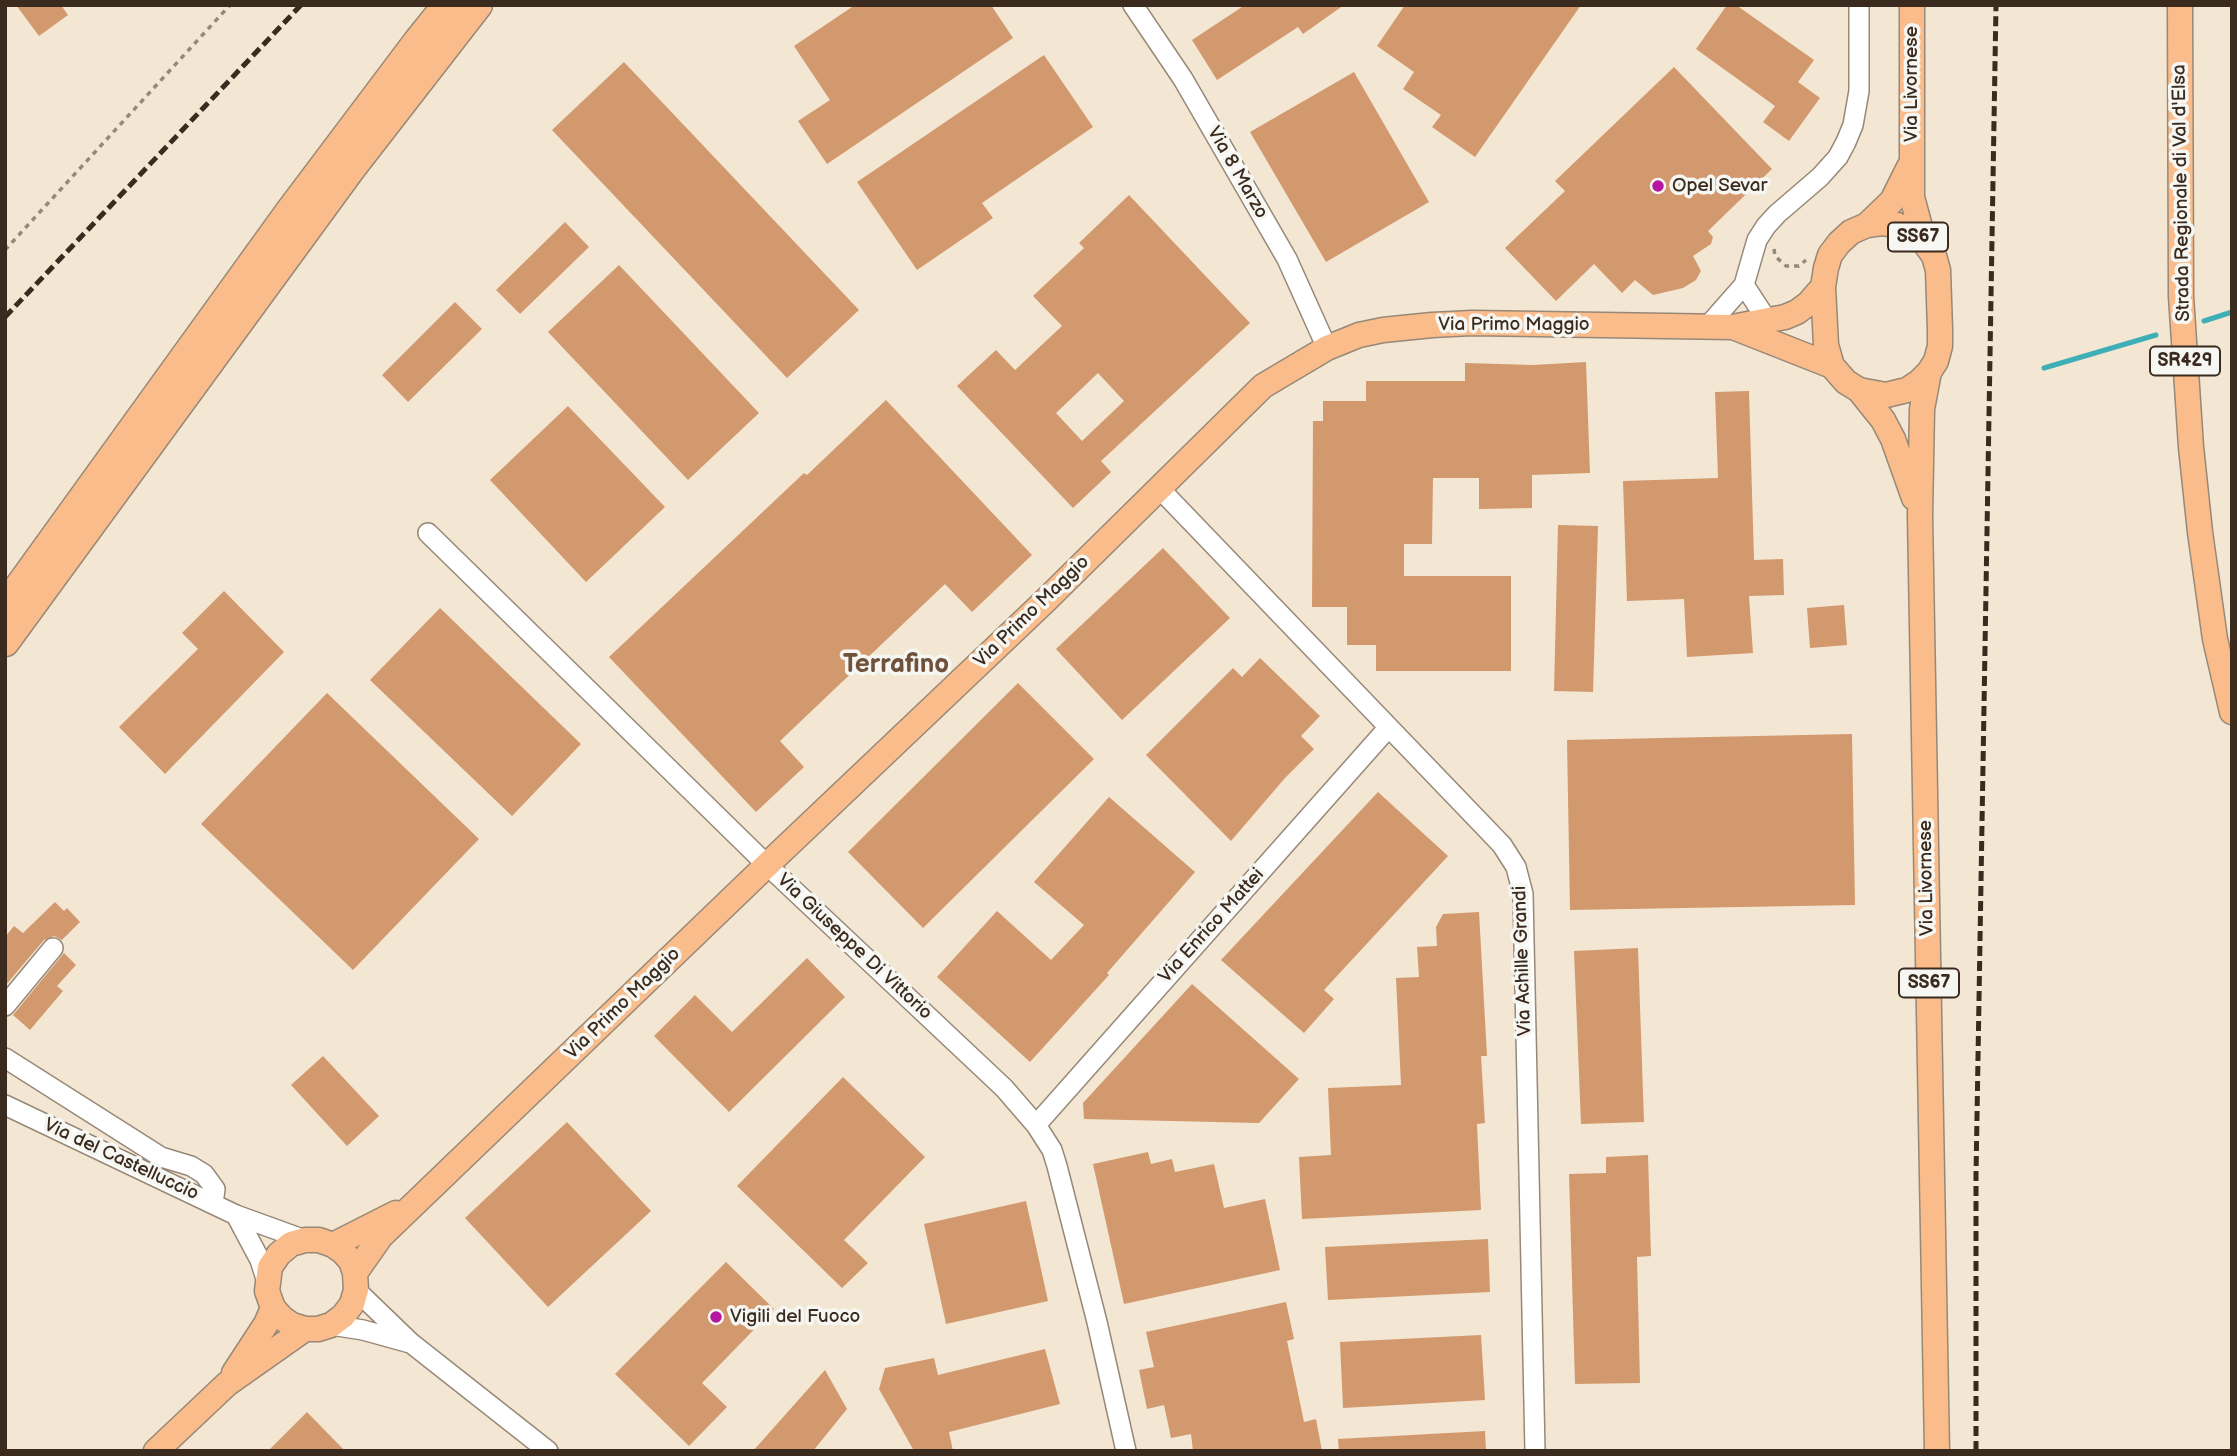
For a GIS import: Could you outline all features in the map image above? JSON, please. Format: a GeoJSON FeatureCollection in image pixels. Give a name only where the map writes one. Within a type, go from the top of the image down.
{"type":"FeatureCollection","features":[{"type":"Feature","properties":{"kind":"highway"},"geometry":{"type":"LineString","coordinates":[[5,606],[290,211],[447,5]]}},
{"type":"Feature","properties":{"kind":"highway"},"geometry":{"type":"LineString","coordinates":[[5,642],[358,159],[478,5]]}},
{"type":"Feature","properties":{"kind":"main road","name":"Via Livornese"},"geometry":{"type":"LineString","coordinates":[[1912,5],[1912,197],[1924,242],[1934,256],[1938,279],[1940,346],[1936,361],[1929,372],[1922,410],[1920,516],[1937,1451]]}},
{"type":"Feature","properties":{"kind":"main road","name":"Strada Regionale di Val d'Elsa"},"geometry":{"type":"LineString","coordinates":[[2180,5],[2181,296],[2191,447],[2216,639],[2232,712]]}},
{"type":"Feature","properties":{"kind":"main road","name":"Via Livornese"},"geometry":{"type":"LineString","coordinates":[[1911,163],[1892,201],[1867,225],[1851,232],[1830,255],[1823,287],[1826,345],[1832,366],[1846,383],[1860,390],[1883,420],[1903,462],[1920,516]]}},
{"type":"Feature","properties":{"kind":"main road","name":"SS67"},"geometry":{"type":"LineString","coordinates":[[1867,225],[1897,225],[1924,242]]}},
{"type":"Feature","properties":{"kind":"main road","name":"Via Primo Maggio"},"geometry":{"type":"LineString","coordinates":[[331,1325],[343,1316],[352,1304],[356,1282],[381,1236],[1044,602],[1264,386],[1327,348],[1359,335],[1383,330],[1472,323],[1732,327],[1785,317],[1797,312],[1823,287]]}},
{"type":"Feature","properties":{"kind":"main road","name":"Via Primo Maggio"},"geometry":{"type":"LineString","coordinates":[[1732,327],[1832,366]]}},
{"type":"Feature","properties":{"kind":"main road"},"geometry":{"type":"LineString","coordinates":[[1860,390],[1875,395],[1897,393],[1919,382],[1929,372]]}},
{"type":"Feature","properties":{"kind":"main road","name":"Via Primo Maggio"},"geometry":{"type":"LineString","coordinates":[[333,1245],[420,1198]]}},
{"type":"Feature","properties":{"kind":"main road"},"geometry":{"type":"LineString","coordinates":[[331,1325],[305,1329],[282,1318],[269,1300],[267,1282],[270,1267],[279,1254],[291,1244],[319,1240],[333,1245],[351,1261],[356,1282]]}},
{"type":"Feature","properties":{"kind":"main road"},"geometry":{"type":"LineString","coordinates":[[227,1384],[266,1324],[273,1308]]}},
{"type":"Feature","properties":{"kind":"main road"},"geometry":{"type":"LineString","coordinates":[[156,1451],[227,1384],[305,1329]]}},
{"type":"Feature","properties":{"kind":"street","name":"Via 8 Marzo"},"geometry":{"type":"LineString","coordinates":[[1133,5],[1183,79],[1287,259],[1327,348]]}},
{"type":"Feature","properties":{"kind":"street"},"geometry":{"type":"LineString","coordinates":[[1707,327],[1744,285],[1757,240],[1766,226],[1820,177],[1838,157],[1846,142],[1853,125],[1860,91],[1859,5]]}},
{"type":"Feature","properties":{"kind":"street"},"geometry":{"type":"LineString","coordinates":[[1744,285],[1767,320]]}},
{"type":"Feature","properties":{"kind":"street","name":"Via Achille Grandi"},"geometry":{"type":"LineString","coordinates":[[1159,488],[1502,845],[1517,867],[1523,894],[1535,1451]]}},
{"type":"Feature","properties":{"kind":"street","name":"Via Giuseppe Di Vittorio"},"geometry":{"type":"LineString","coordinates":[[428,533],[767,864],[1004,1088],[1036,1125],[1052,1150],[1057,1166],[1097,1322],[1126,1451]]}},
{"type":"Feature","properties":{"kind":"street","name":"Via Enrico Mattei"},"geometry":{"type":"LineString","coordinates":[[1036,1125],[1388,728]]}},
{"type":"Feature","properties":{"kind":"street"},"geometry":{"type":"LineString","coordinates":[[5,1006],[53,948]]}},
{"type":"Feature","properties":{"kind":"street"},"geometry":{"type":"LineString","coordinates":[[5,1058],[161,1157],[191,1166],[204,1174],[215,1189],[214,1204]]}},
{"type":"Feature","properties":{"kind":"street","name":"Via del Castelluccio"},"geometry":{"type":"LineString","coordinates":[[5,1105],[236,1215],[305,1240]]}},
{"type":"Feature","properties":{"kind":"street"},"geometry":{"type":"LineString","coordinates":[[236,1215],[260,1259],[267,1282]]}},
{"type":"Feature","properties":{"kind":"street"},"geometry":{"type":"LineString","coordinates":[[356,1282],[411,1343],[548,1451]]}},
{"type":"Feature","properties":{"kind":"street"},"geometry":{"type":"LineString","coordinates":[[331,1325],[363,1330],[411,1343]]}},
{"type":"Feature","properties":{"kind":"path"},"geometry":{"type":"LineString","coordinates":[[5,250],[230,5]]}},
{"type":"Feature","properties":{"kind":"path"},"geometry":{"type":"LineString","coordinates":[[1775,245],[1775,256],[1786,266],[1799,266],[1810,254]]}},
{"type":"Feature","properties":{"kind":"building"},"geometry":{"type":"Polygon","coordinates":[[[16,5],[61,5],[68,15],[39,36],[16,5]]]}},
{"type":"Feature","properties":{"kind":"building"},"geometry":{"type":"Polygon","coordinates":[[[855,5],[991,5],[1013,38],[827,164],[798,121],[830,100],[794,46],[855,5]]]}},
{"type":"Feature","properties":{"kind":"building"},"geometry":{"type":"Polygon","coordinates":[[[1245,5],[1344,5],[1303,34],[1298,27],[1217,80],[1192,40],[1245,5]]]}},
{"type":"Feature","properties":{"kind":"building"},"geometry":{"type":"Polygon","coordinates":[[[1405,5],[1581,5],[1475,157],[1432,127],[1441,115],[1403,89],[1414,72],[1377,46],[1405,5]]]}},
{"type":"Feature","properties":{"kind":"building"},"geometry":{"type":"Polygon","coordinates":[[[1727,5],[1736,5],[1814,60],[1798,82],[1820,98],[1789,141],[1763,122],[1775,106],[1696,49],[1727,5]]]}},
{"type":"Feature","properties":{"kind":"building"},"geometry":{"type":"Polygon","coordinates":[[[1044,55],[1093,127],[982,203],[993,218],[917,270],[857,182],[1044,55]]]}},
{"type":"Feature","properties":{"kind":"building"},"geometry":{"type":"Polygon","coordinates":[[[624,62],[859,310],[787,378],[552,130],[624,62]]]}},
{"type":"Feature","properties":{"kind":"building","name":"Opel Sevar"},"geometry":{"type":"Polygon","coordinates":[[[1674,67],[1772,169],[1708,231],[1713,237],[1711,244],[1693,256],[1701,271],[1696,280],[1683,288],[1653,295],[1635,280],[1622,293],[1594,264],[1556,301],[1505,248],[1565,191],[1555,181],[1674,67]]]}},
{"type":"Feature","properties":{"kind":"building"},"geometry":{"type":"Polygon","coordinates":[[[1354,72],[1429,202],[1326,262],[1250,132],[1354,72]]]}},
{"type":"Feature","properties":{"kind":"building"},"geometry":{"type":"Polygon","coordinates":[[[1129,195],[1250,323],[1101,461],[1111,472],[1073,508],[957,386],[996,350],[1015,370],[1062,326],[1033,296],[1084,248],[1079,243],[1129,195]],[[1098,373],[1056,413],[1082,441],[1124,401],[1098,373]]]}},
{"type":"Feature","properties":{"kind":"building"},"geometry":{"type":"Polygon","coordinates":[[[565,222],[589,247],[520,314],[496,290],[565,222]]]}},
{"type":"Feature","properties":{"kind":"building"},"geometry":{"type":"Polygon","coordinates":[[[619,265],[759,413],[688,480],[548,332],[619,265]]]}},
{"type":"Feature","properties":{"kind":"building"},"geometry":{"type":"Polygon","coordinates":[[[455,302],[482,329],[408,402],[382,375],[455,302]]]}},
{"type":"Feature","properties":{"kind":"building"},"geometry":{"type":"Polygon","coordinates":[[[1586,362],[1590,473],[1532,475],[1532,508],[1479,509],[1479,478],[1433,478],[1432,544],[1404,544],[1404,576],[1511,576],[1511,671],[1376,671],[1376,645],[1347,645],[1347,607],[1312,607],[1313,421],[1323,421],[1323,401],[1366,401],[1366,381],[1465,381],[1465,363],[1533,365],[1586,362]]]}},
{"type":"Feature","properties":{"kind":"building"},"geometry":{"type":"Polygon","coordinates":[[[1749,391],[1754,560],[1783,559],[1784,595],[1749,596],[1753,653],[1687,657],[1684,599],[1627,601],[1623,481],[1718,478],[1715,392],[1749,391]]]}},
{"type":"Feature","properties":{"kind":"building"},"geometry":{"type":"Polygon","coordinates":[[[886,400],[1032,555],[972,612],[945,584],[780,741],[804,767],[756,812],[609,657],[804,473],[807,475],[886,400]]]}},
{"type":"Feature","properties":{"kind":"building"},"geometry":{"type":"Polygon","coordinates":[[[568,406],[665,507],[586,582],[490,480],[568,406]]]}},
{"type":"Feature","properties":{"kind":"building"},"geometry":{"type":"Polygon","coordinates":[[[1558,525],[1598,526],[1593,692],[1554,691],[1558,525]]]}},
{"type":"Feature","properties":{"kind":"building"},"geometry":{"type":"Polygon","coordinates":[[[1163,548],[1230,618],[1122,720],[1056,649],[1163,548]]]}},
{"type":"Feature","properties":{"kind":"building"},"geometry":{"type":"Polygon","coordinates":[[[224,591],[284,652],[165,774],[119,727],[198,649],[182,633],[224,591]]]}},
{"type":"Feature","properties":{"kind":"building"},"geometry":{"type":"Polygon","coordinates":[[[1844,605],[1847,645],[1810,648],[1807,608],[1844,605]]]}},
{"type":"Feature","properties":{"kind":"building"},"geometry":{"type":"Polygon","coordinates":[[[440,608],[581,744],[512,816],[370,680],[440,608]]]}},
{"type":"Feature","properties":{"kind":"building"},"geometry":{"type":"Polygon","coordinates":[[[1260,658],[1320,716],[1301,736],[1314,749],[1285,778],[1231,841],[1146,755],[1233,668],[1242,677],[1260,658]]]}},
{"type":"Feature","properties":{"kind":"building"},"geometry":{"type":"Polygon","coordinates":[[[1018,683],[1094,759],[923,928],[848,852],[1018,683]]]}},
{"type":"Feature","properties":{"kind":"building"},"geometry":{"type":"Polygon","coordinates":[[[327,693],[479,839],[353,970],[201,824],[327,693]]]}},
{"type":"Feature","properties":{"kind":"building"},"geometry":{"type":"Polygon","coordinates":[[[1852,734],[1855,905],[1570,910],[1567,740],[1852,734]]]}},
{"type":"Feature","properties":{"kind":"building"},"geometry":{"type":"Polygon","coordinates":[[[1378,792],[1448,856],[1324,990],[1334,999],[1304,1033],[1221,960],[1378,792]]]}},
{"type":"Feature","properties":{"kind":"building"},"geometry":{"type":"Polygon","coordinates":[[[1109,797],[1195,872],[1107,973],[1109,975],[1030,1062],[937,977],[997,911],[1051,960],[1084,925],[1034,882],[1109,797]]]}},
{"type":"Feature","properties":{"kind":"building"},"geometry":{"type":"Polygon","coordinates":[[[55,902],[64,911],[67,908],[80,922],[62,940],[54,936],[44,940],[5,986],[5,937],[14,926],[23,933],[55,902]]]}},
{"type":"Feature","properties":{"kind":"building"},"geometry":{"type":"Polygon","coordinates":[[[1479,912],[1487,1056],[1481,1056],[1485,1123],[1477,1124],[1481,1210],[1302,1219],[1299,1157],[1331,1155],[1328,1088],[1401,1085],[1396,978],[1419,977],[1417,947],[1437,946],[1436,927],[1443,914],[1479,912]]]}},
{"type":"Feature","properties":{"kind":"building"},"geometry":{"type":"Polygon","coordinates":[[[1638,948],[1644,1122],[1581,1124],[1574,951],[1638,948]]]}},
{"type":"Feature","properties":{"kind":"building"},"geometry":{"type":"Polygon","coordinates":[[[64,953],[76,965],[57,986],[63,991],[30,1030],[13,1015],[64,953]]]}},
{"type":"Feature","properties":{"kind":"building"},"geometry":{"type":"Polygon","coordinates":[[[807,958],[845,997],[729,1112],[654,1036],[695,995],[732,1032],[807,958]]]}},
{"type":"Feature","properties":{"kind":"building"},"geometry":{"type":"Polygon","coordinates":[[[1192,984],[1299,1079],[1259,1123],[1084,1119],[1083,1103],[1192,984]]]}},
{"type":"Feature","properties":{"kind":"building"},"geometry":{"type":"Polygon","coordinates":[[[323,1056],[379,1116],[347,1146],[291,1085],[323,1056]]]}},
{"type":"Feature","properties":{"kind":"building"},"geometry":{"type":"Polygon","coordinates":[[[843,1077],[925,1157],[844,1240],[868,1263],[842,1288],[737,1186],[843,1077]]]}},
{"type":"Feature","properties":{"kind":"building"},"geometry":{"type":"Polygon","coordinates":[[[567,1122],[651,1211],[548,1307],[465,1218],[567,1122]]]}},
{"type":"Feature","properties":{"kind":"building"},"geometry":{"type":"Polygon","coordinates":[[[1148,1152],[1151,1164],[1172,1159],[1175,1172],[1214,1164],[1224,1208],[1265,1199],[1280,1270],[1124,1304],[1093,1164],[1148,1152]]]}},
{"type":"Feature","properties":{"kind":"building"},"geometry":{"type":"Polygon","coordinates":[[[1648,1155],[1651,1256],[1637,1257],[1640,1383],[1575,1384],[1569,1174],[1606,1173],[1606,1157],[1648,1155]]]}},
{"type":"Feature","properties":{"kind":"building"},"geometry":{"type":"Polygon","coordinates":[[[1026,1201],[1048,1301],[946,1324],[924,1224],[1026,1201]]]}},
{"type":"Feature","properties":{"kind":"building"},"geometry":{"type":"Polygon","coordinates":[[[1488,1239],[1490,1292],[1328,1300],[1325,1247],[1488,1239]]]}},
{"type":"Feature","properties":{"kind":"building"},"geometry":{"type":"Polygon","coordinates":[[[726,1262],[774,1309],[702,1383],[727,1407],[689,1446],[615,1374],[726,1262]]]}},
{"type":"Feature","properties":{"kind":"building"},"geometry":{"type":"Polygon","coordinates":[[[1286,1302],[1294,1339],[1287,1341],[1304,1422],[1316,1419],[1322,1451],[1193,1451],[1191,1434],[1171,1438],[1164,1405],[1147,1409],[1139,1370],[1154,1367],[1146,1332],[1286,1302]]]}},
{"type":"Feature","properties":{"kind":"building"},"geometry":{"type":"Polygon","coordinates":[[[1481,1335],[1485,1400],[1343,1408],[1340,1342],[1481,1335]]]}},
{"type":"Feature","properties":{"kind":"building"},"geometry":{"type":"Polygon","coordinates":[[[1045,1349],[1060,1404],[949,1432],[953,1451],[914,1451],[879,1389],[885,1368],[934,1358],[938,1375],[1045,1349]]]}},
{"type":"Feature","properties":{"kind":"building"},"geometry":{"type":"Polygon","coordinates":[[[825,1370],[847,1409],[813,1451],[753,1451],[825,1370]]]}},
{"type":"Feature","properties":{"kind":"building"},"geometry":{"type":"Polygon","coordinates":[[[307,1412],[345,1451],[268,1451],[307,1412]]]}},
{"type":"Feature","properties":{"kind":"building"},"geometry":{"type":"Polygon","coordinates":[[[1485,1431],[1486,1451],[1339,1451],[1338,1439],[1485,1431]]]}},
{"type":"Feature","properties":{"kind":"waterway"},"geometry":{"type":"LineString","coordinates":[[2204,321],[2232,312]]}},
{"type":"Feature","properties":{"kind":"waterway"},"geometry":{"type":"LineString","coordinates":[[2044,368],[2156,335]]}},
{"type":"Feature","properties":{"kind":"railway"},"geometry":{"type":"LineString","coordinates":[[5,317],[301,5]]}},
{"type":"Feature","properties":{"kind":"railway"},"geometry":{"type":"LineString","coordinates":[[1976,1451],[1976,1175],[1996,5]]}},
{"type":"Feature","properties":{"kind":"place","name":"Opel Sevar"},"geometry":{"type":"Point","coordinates":[1658,186]}},
{"type":"Feature","properties":{"kind":"place","name":"Vigili del Fuoco"},"geometry":{"type":"Point","coordinates":[716,1317]}},
{"type":"Feature","properties":{"kind":"district","name":"Terrafino"},"geometry":{"type":"Point","coordinates":[896,665]}}]}
